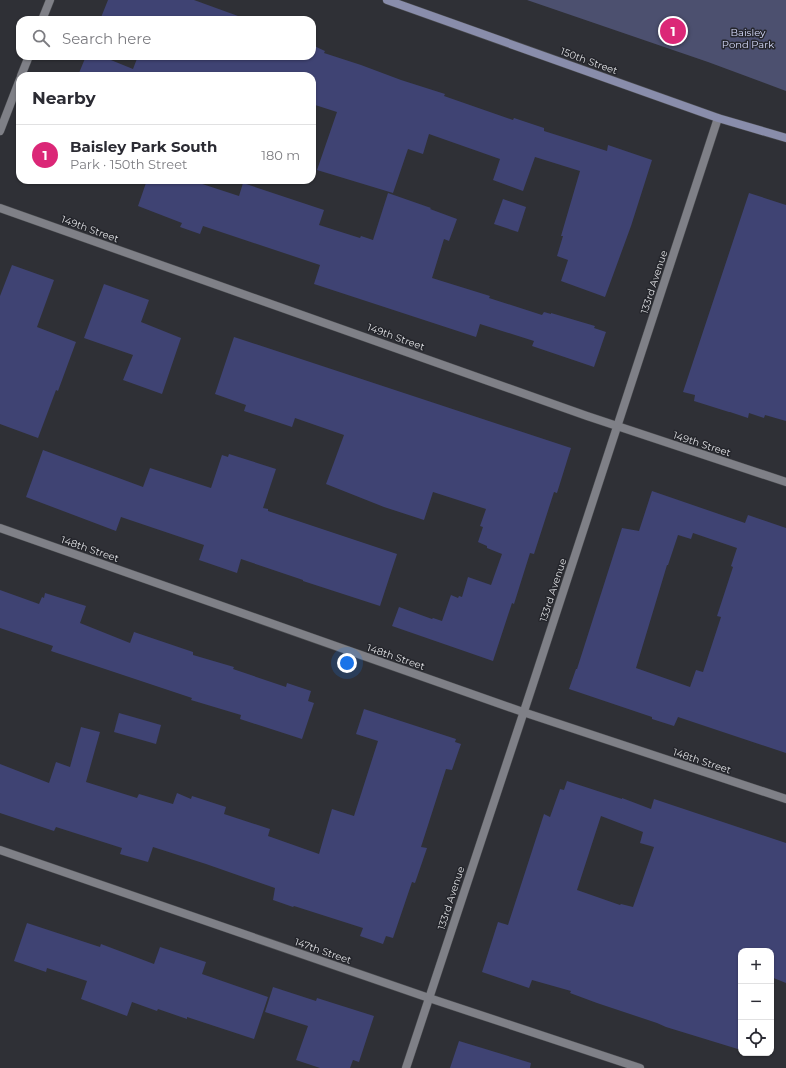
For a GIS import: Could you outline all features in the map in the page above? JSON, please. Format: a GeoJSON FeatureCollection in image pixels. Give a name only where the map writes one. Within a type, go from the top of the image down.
{"type":"FeatureCollection","features":[{"type":"Feature","properties":{"kind":"main road","name":"150th Street"},"geometry":{"type":"LineString","coordinates":[[387,0],[718,118],[786,138]]}},
{"type":"Feature","properties":{"kind":"street"},"geometry":{"type":"LineString","coordinates":[[44,16],[50,0]]}},
{"type":"Feature","properties":{"kind":"street"},"geometry":{"type":"LineString","coordinates":[[22,72],[27,60]]}},
{"type":"Feature","properties":{"kind":"street"},"geometry":{"type":"LineString","coordinates":[[0,131],[16,88]]}},
{"type":"Feature","properties":{"kind":"street","name":"133rd Avenue"},"geometry":{"type":"LineString","coordinates":[[406,1068],[718,118]]}},
{"type":"Feature","properties":{"kind":"street","name":"149th Street"},"geometry":{"type":"LineString","coordinates":[[0,208],[617,426],[786,482]]}},
{"type":"Feature","properties":{"kind":"street","name":"148th Street"},"geometry":{"type":"LineString","coordinates":[[0,528],[523,712],[786,799]]}},
{"type":"Feature","properties":{"kind":"street","name":"147th Street"},"geometry":{"type":"LineString","coordinates":[[0,850],[429,998],[640,1068]]}},
{"type":"Feature","properties":{"kind":"green space","name":"Baisley Pond Park"},"geometry":{"type":"Polygon","coordinates":[[[527,0],[786,0],[786,91],[708,62],[527,0]]]}},
{"type":"Feature","properties":{"kind":"building"},"geometry":{"type":"Polygon","coordinates":[[[108,0],[194,0],[238,16],[102,16],[108,0]]]}},
{"type":"Feature","properties":{"kind":"building"},"geometry":{"type":"Polygon","coordinates":[[[316,47],[325,51],[324,53],[445,94],[444,96],[513,120],[514,118],[544,128],[544,131],[607,151],[608,145],[652,160],[631,226],[605,297],[561,281],[568,260],[557,256],[563,236],[561,236],[580,171],[535,157],[523,191],[493,180],[500,159],[429,134],[423,154],[408,149],[393,193],[317,170],[337,112],[316,105],[316,72],[79,72],[84,60],[111,60],[133,69],[136,60],[316,60],[316,47]]]}},
{"type":"Feature","properties":{"kind":"building"},"geometry":{"type":"Polygon","coordinates":[[[146,184],[202,184],[239,196],[243,184],[246,184],[324,210],[319,225],[360,238],[361,236],[373,240],[388,193],[457,219],[449,241],[444,239],[432,278],[490,296],[489,298],[542,315],[544,312],[551,313],[595,326],[594,328],[606,332],[594,367],[532,346],[534,341],[480,324],[476,337],[314,284],[320,265],[203,226],[200,234],[180,227],[182,223],[138,206],[146,184]]]}},
{"type":"Feature","properties":{"kind":"building"},"geometry":{"type":"Polygon","coordinates":[[[749,193],[786,205],[786,421],[765,415],[764,418],[749,413],[748,418],[694,401],[695,395],[683,392],[749,193]]]}},
{"type":"Feature","properties":{"kind":"building"},"geometry":{"type":"Polygon","coordinates":[[[503,199],[526,207],[518,232],[494,224],[503,199]]]}},
{"type":"Feature","properties":{"kind":"building"},"geometry":{"type":"Polygon","coordinates":[[[12,265],[54,280],[37,327],[76,342],[58,391],[56,390],[38,438],[0,424],[0,296],[12,265]]]}},
{"type":"Feature","properties":{"kind":"building"},"geometry":{"type":"Polygon","coordinates":[[[104,284],[149,300],[141,322],[181,338],[162,394],[123,380],[133,355],[84,338],[104,284]]]}},
{"type":"Feature","properties":{"kind":"building"},"geometry":{"type":"Polygon","coordinates":[[[234,337],[571,448],[557,493],[554,492],[534,554],[530,553],[514,604],[512,603],[493,661],[392,626],[399,607],[442,621],[451,595],[458,598],[459,596],[462,597],[468,577],[491,585],[502,554],[487,548],[487,546],[478,542],[483,527],[480,526],[486,509],[433,492],[424,520],[384,507],[326,484],[344,435],[295,418],[292,427],[244,411],[246,405],[215,394],[234,337]]]}},
{"type":"Feature","properties":{"kind":"building"},"geometry":{"type":"Polygon","coordinates":[[[43,450],[143,487],[150,468],[211,488],[222,455],[228,457],[229,454],[276,469],[263,508],[268,509],[268,511],[397,554],[380,606],[241,559],[237,573],[199,560],[204,545],[121,517],[116,531],[26,497],[43,450]]]}},
{"type":"Feature","properties":{"kind":"building"},"geometry":{"type":"Polygon","coordinates":[[[652,491],[745,523],[748,515],[786,528],[786,753],[678,717],[674,726],[569,689],[577,669],[622,528],[639,531],[652,491]],[[693,533],[691,539],[678,535],[667,565],[636,668],[690,687],[696,670],[703,672],[721,617],[717,616],[733,567],[731,566],[737,548],[693,533]]]}},
{"type":"Feature","properties":{"kind":"building"},"geometry":{"type":"Polygon","coordinates":[[[0,590],[39,604],[42,597],[44,598],[45,593],[86,606],[80,623],[130,643],[134,632],[193,652],[193,655],[234,667],[233,669],[286,687],[287,683],[311,691],[308,701],[314,703],[302,739],[240,719],[241,715],[191,700],[192,698],[51,651],[53,646],[0,628],[0,590]]]}},
{"type":"Feature","properties":{"kind":"building"},"geometry":{"type":"Polygon","coordinates":[[[364,709],[456,739],[455,742],[461,744],[452,770],[446,769],[421,847],[427,848],[415,883],[412,882],[393,938],[386,936],[383,944],[360,936],[363,928],[273,900],[275,888],[206,864],[153,847],[148,862],[120,854],[122,848],[56,827],[54,831],[0,813],[0,764],[49,783],[56,762],[70,767],[81,727],[100,732],[86,782],[137,798],[139,794],[173,804],[177,793],[191,799],[192,796],[226,807],[224,814],[270,829],[268,836],[319,854],[332,809],[354,816],[378,741],[356,734],[364,709]]]}},
{"type":"Feature","properties":{"kind":"building"},"geometry":{"type":"Polygon","coordinates":[[[119,713],[161,725],[156,744],[114,732],[119,713]]]}},
{"type":"Feature","properties":{"kind":"building"},"geometry":{"type":"Polygon","coordinates":[[[567,781],[622,798],[651,809],[654,799],[786,843],[786,983],[774,978],[774,948],[738,948],[738,1049],[666,1027],[570,993],[571,991],[532,980],[529,988],[482,972],[498,922],[508,925],[544,814],[550,817],[560,789],[564,790],[567,781]],[[601,816],[577,890],[620,905],[633,907],[654,847],[640,843],[643,832],[601,816]]]}},
{"type":"Feature","properties":{"kind":"building"},"geometry":{"type":"Polygon","coordinates":[[[27,923],[100,947],[101,944],[154,964],[160,947],[206,962],[202,974],[268,997],[254,1039],[187,1017],[187,1019],[158,1009],[157,1011],[132,1002],[127,1016],[81,999],[87,981],[47,968],[46,972],[14,961],[27,923]]]}},
{"type":"Feature","properties":{"kind":"building"},"geometry":{"type":"Polygon","coordinates":[[[273,987],[316,1001],[317,998],[374,1016],[359,1062],[353,1060],[350,1068],[320,1068],[296,1060],[308,1026],[265,1012],[273,987]]]}},
{"type":"Feature","properties":{"kind":"building"},"geometry":{"type":"Polygon","coordinates":[[[459,1041],[531,1063],[530,1068],[450,1068],[459,1041]]]}},
{"type":"Feature","properties":{"kind":"place","name":"Baisley Park South"},"geometry":{"type":"Point","coordinates":[673,31]}}]}
